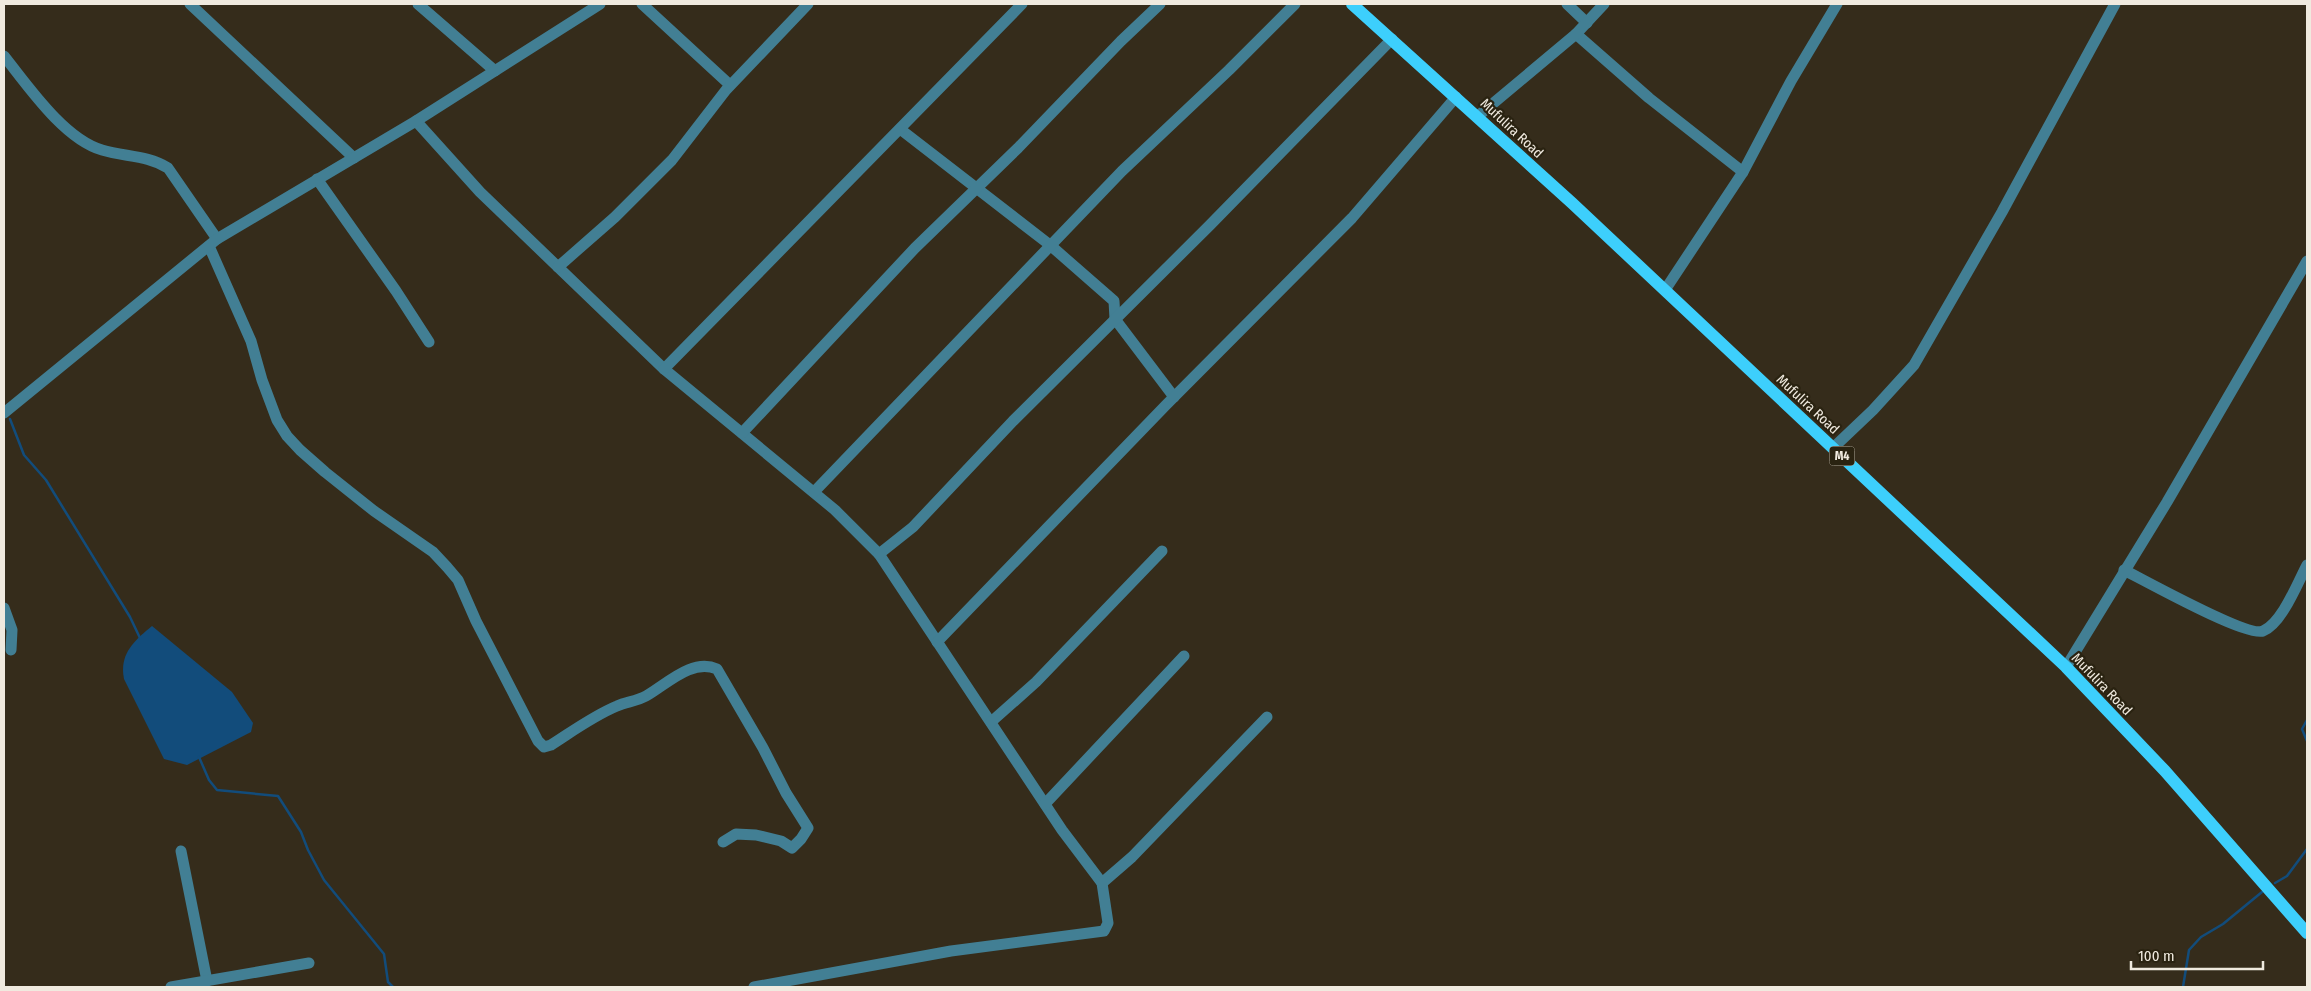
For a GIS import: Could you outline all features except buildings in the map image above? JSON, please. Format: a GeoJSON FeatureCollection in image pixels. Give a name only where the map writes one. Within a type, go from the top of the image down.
{"type":"FeatureCollection","features":[{"type":"Feature","properties":{"kind":"main road","name":"Mufulira Road"},"geometry":{"type":"LineString","coordinates":[[1352,4],[1478,116],[2066,667],[2165,771],[2307,933]]}},
{"type":"Feature","properties":{"kind":"street"},"geometry":{"type":"LineString","coordinates":[[190,4],[354,158]]}},
{"type":"Feature","properties":{"kind":"street"},"geometry":{"type":"LineString","coordinates":[[418,4],[495,71]]}},
{"type":"Feature","properties":{"kind":"street"},"geometry":{"type":"LineString","coordinates":[[4,413],[213,243],[416,121],[600,4]]}},
{"type":"Feature","properties":{"kind":"street"},"geometry":{"type":"LineString","coordinates":[[642,4],[730,85]]}},
{"type":"Feature","properties":{"kind":"street"},"geometry":{"type":"LineString","coordinates":[[558,267],[615,217],[672,160],[730,85],[808,4]]}},
{"type":"Feature","properties":{"kind":"street"},"geometry":{"type":"LineString","coordinates":[[664,369],[1022,4]]}},
{"type":"Feature","properties":{"kind":"street"},"geometry":{"type":"LineString","coordinates":[[742,433],[914,248],[1018,148],[1121,41],[1160,4]]}},
{"type":"Feature","properties":{"kind":"street"},"geometry":{"type":"LineString","coordinates":[[814,492],[1122,170],[1229,70],[1295,4]]}},
{"type":"Feature","properties":{"kind":"street"},"geometry":{"type":"LineString","coordinates":[[1567,4],[1587,22]]}},
{"type":"Feature","properties":{"kind":"street"},"geometry":{"type":"LineString","coordinates":[[1478,116],[1576,34],[1604,4]]}},
{"type":"Feature","properties":{"kind":"street"},"geometry":{"type":"LineString","coordinates":[[1665,290],[1743,172],[1791,81],[1837,4]]}},
{"type":"Feature","properties":{"kind":"street"},"geometry":{"type":"LineString","coordinates":[[1833,448],[1873,410],[1914,365],[2002,212],[2115,4]]}},
{"type":"Feature","properties":{"kind":"street"},"geometry":{"type":"LineString","coordinates":[[1576,34],[1648,98],[1743,172]]}},
{"type":"Feature","properties":{"kind":"street"},"geometry":{"type":"LineString","coordinates":[[879,554],[913,527],[1013,421],[1392,39]]}},
{"type":"Feature","properties":{"kind":"street"},"geometry":{"type":"LineString","coordinates":[[4,56],[63,126],[83,141],[102,150],[143,156],[168,168],[213,243],[251,341],[262,380],[277,420],[287,436],[300,450],[374,511],[433,552],[458,580],[500,668],[538,741],[544,747],[551,746],[601,714],[645,697],[679,675],[704,665],[718,669],[786,793],[808,828],[792,848],[781,841],[756,835],[736,834],[723,842]]}},
{"type":"Feature","properties":{"kind":"street"},"geometry":{"type":"LineString","coordinates":[[938,642],[1174,397],[1352,218],[1456,97]]}},
{"type":"Feature","properties":{"kind":"street"},"geometry":{"type":"LineString","coordinates":[[416,121],[480,192],[664,369],[835,510],[879,554],[1045,804],[1102,883],[1108,923],[1104,931],[951,951],[754,987]]}},
{"type":"Feature","properties":{"kind":"street"},"geometry":{"type":"LineString","coordinates":[[900,129],[1050,245],[1114,301],[1115,320],[1174,397]]}},
{"type":"Feature","properties":{"kind":"street"},"geometry":{"type":"LineString","coordinates":[[317,179],[396,291],[429,342]]}},
{"type":"Feature","properties":{"kind":"street"},"geometry":{"type":"LineString","coordinates":[[2066,667],[2167,502],[2307,261]]}},
{"type":"Feature","properties":{"kind":"street"},"geometry":{"type":"LineString","coordinates":[[991,722],[1036,682],[1162,551]]}},
{"type":"Feature","properties":{"kind":"street"},"geometry":{"type":"LineString","coordinates":[[2124,570],[2214,616],[2248,631],[2259,632],[2268,628],[2280,615],[2307,565]]}},
{"type":"Feature","properties":{"kind":"street"},"geometry":{"type":"LineString","coordinates":[[4,608],[12,630],[11,650]]}},
{"type":"Feature","properties":{"kind":"street"},"geometry":{"type":"LineString","coordinates":[[1045,804],[1184,656]]}},
{"type":"Feature","properties":{"kind":"street"},"geometry":{"type":"LineString","coordinates":[[1102,883],[1132,857],[1267,717]]}},
{"type":"Feature","properties":{"kind":"street"},"geometry":{"type":"LineString","coordinates":[[181,851],[207,981]]}},
{"type":"Feature","properties":{"kind":"street"},"geometry":{"type":"LineString","coordinates":[[171,987],[309,963]]}},
{"type":"Feature","properties":{"kind":"water"},"geometry":{"type":"Polygon","coordinates":[[[152,626],[232,692],[253,723],[251,732],[187,765],[164,759],[124,679],[123,670],[129,649],[152,626]]]}},
{"type":"Feature","properties":{"kind":"waterway"},"geometry":{"type":"LineString","coordinates":[[10,419],[24,455],[46,480],[130,617],[140,638]]}},
{"type":"Feature","properties":{"kind":"waterway"},"geometry":{"type":"LineString","coordinates":[[2307,720],[2302,729],[2307,741]]}},
{"type":"Feature","properties":{"kind":"waterway"},"geometry":{"type":"LineString","coordinates":[[199,757],[209,780],[217,790],[278,796],[301,832],[324,880],[384,954],[388,982],[393,987]]}},
{"type":"Feature","properties":{"kind":"waterway"},"geometry":{"type":"LineString","coordinates":[[2275,883],[2287,876],[2307,849]]}},
{"type":"Feature","properties":{"kind":"waterway"},"geometry":{"type":"LineString","coordinates":[[2183,987],[2189,950],[2201,937],[2223,924],[2262,892]]}}]}
